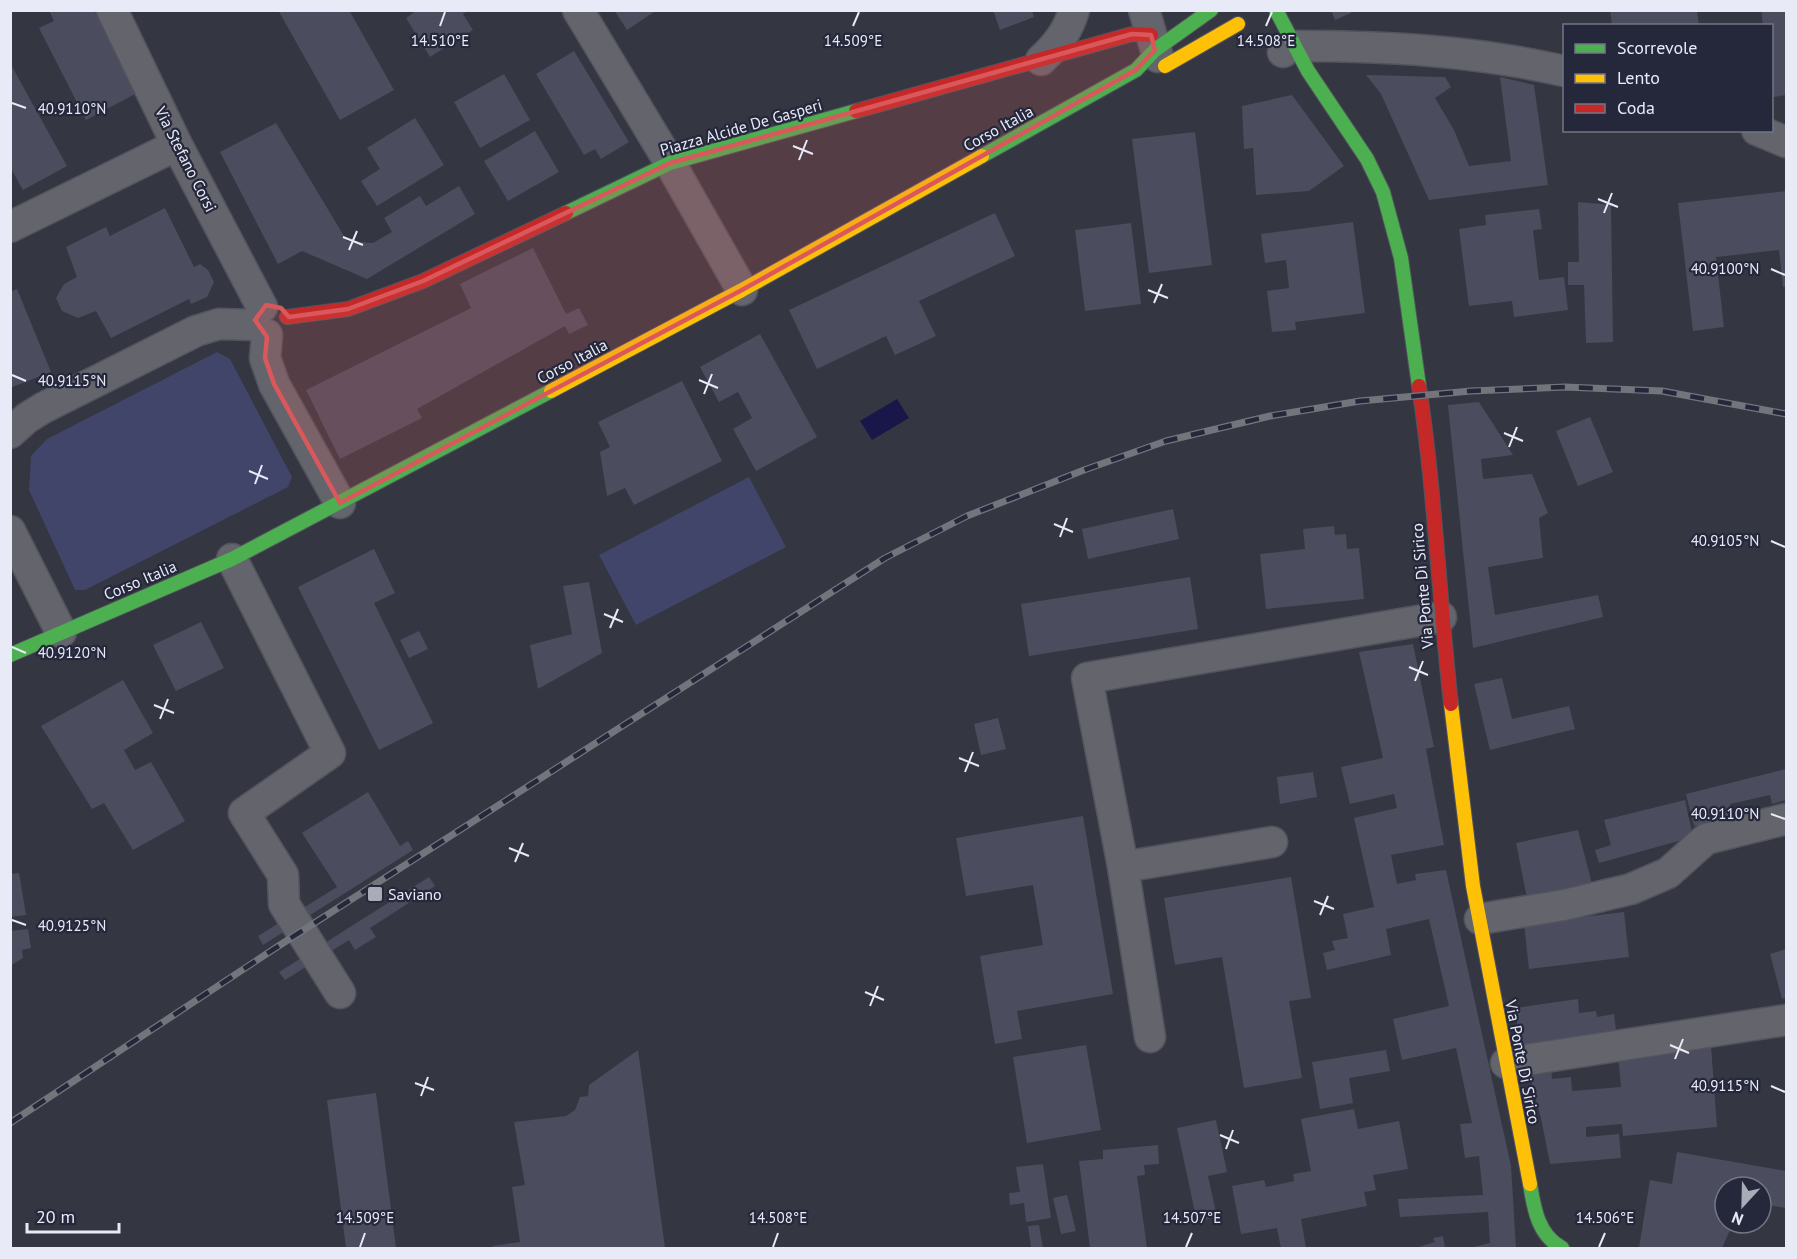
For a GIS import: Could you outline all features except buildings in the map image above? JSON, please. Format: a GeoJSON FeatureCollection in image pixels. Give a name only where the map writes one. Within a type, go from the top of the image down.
{"type":"FeatureCollection","features":[{"type":"Feature","properties":{"kind":"street","name":"Via Stefano Corsi"},"geometry":{"type":"LineString","coordinates":[[112,10],[177,145],[268,321],[265,358],[274,384],[340,503]]}},
{"type":"Feature","properties":{"kind":"street"},"geometry":{"type":"LineString","coordinates":[[578,10],[670,163],[742,290]]}},
{"type":"Feature","properties":{"kind":"street"},"geometry":{"type":"LineString","coordinates":[[1041,60],[1064,35],[1074,10]]}},
{"type":"Feature","properties":{"kind":"street"},"geometry":{"type":"LineString","coordinates":[[1150,47],[1211,10]]}},
{"type":"Feature","properties":{"kind":"street","name":"Via Ponte Di Sirico"},"geometry":{"type":"LineString","coordinates":[[1272,14],[1290,52],[1367,159],[1383,192],[1401,258],[1425,424],[1441,617],[1473,886],[1532,1196],[1540,1227],[1553,1247]]}},
{"type":"Feature","properties":{"kind":"street"},"geometry":{"type":"LineString","coordinates":[[1150,47],[1233,19],[1246,27],[1254,26]]}},
{"type":"Feature","properties":{"kind":"street","name":"Piazza Alcide De Gasperi"},"geometry":{"type":"LineString","coordinates":[[268,321],[348,309],[423,281],[670,163],[1132,34],[1150,47]]}},
{"type":"Feature","properties":{"kind":"street"},"geometry":{"type":"LineString","coordinates":[[1290,52],[1371,46],[1442,50],[1563,71]]}},
{"type":"Feature","properties":{"kind":"street","name":"Corso Italia"},"geometry":{"type":"LineString","coordinates":[[10,655],[232,559],[742,290],[1150,47]]}},
{"type":"Feature","properties":{"kind":"street"},"geometry":{"type":"LineString","coordinates":[[1762,132],[1786,142]]}},
{"type":"Feature","properties":{"kind":"street"},"geometry":{"type":"LineString","coordinates":[[10,227],[177,145]]}},
{"type":"Feature","properties":{"kind":"street"},"geometry":{"type":"LineString","coordinates":[[10,434],[27,418],[43,408],[196,331],[219,324],[268,321]]}},
{"type":"Feature","properties":{"kind":"street"},"geometry":{"type":"LineString","coordinates":[[10,531],[61,632]]}},
{"type":"Feature","properties":{"kind":"street"},"geometry":{"type":"LineString","coordinates":[[232,559],[330,753],[244,813],[283,875],[284,904],[340,993]]}},
{"type":"Feature","properties":{"kind":"street"},"geometry":{"type":"LineString","coordinates":[[1150,1037],[1123,867],[1087,678],[1441,617]]}},
{"type":"Feature","properties":{"kind":"street"},"geometry":{"type":"LineString","coordinates":[[1480,919],[1564,905],[1631,890],[1668,873],[1706,839],[1786,819]]}},
{"type":"Feature","properties":{"kind":"street"},"geometry":{"type":"LineString","coordinates":[[1123,867],[1272,842]]}},
{"type":"Feature","properties":{"kind":"street"},"geometry":{"type":"LineString","coordinates":[[1506,1063],[1786,1020]]}},
{"type":"Feature","properties":{"kind":"highlighted area"},"geometry":{"type":"Polygon","coordinates":[[[1132,34],[1151,35],[1155,50],[1136,70],[742,290],[340,503],[274,384],[265,358],[267,337],[255,320],[266,305],[281,308],[289,317],[348,309],[423,281],[670,163],[1132,34]]]}},
{"type":"Feature","properties":{"kind":"shaded area"},"geometry":{"type":"Polygon","coordinates":[[[217,352],[230,359],[292,477],[288,487],[85,590],[75,590],[29,490],[31,456],[47,439],[217,352]]]}},
{"type":"Feature","properties":{"kind":"shaded area"},"geometry":{"type":"Polygon","coordinates":[[[897,399],[909,418],[872,440],[860,421],[897,399]]]}},
{"type":"Feature","properties":{"kind":"shaded area"},"geometry":{"type":"Polygon","coordinates":[[[749,477],[786,547],[636,625],[599,555],[749,477]]]}},
{"type":"Feature","properties":{"kind":"railway"},"geometry":{"type":"LineString","coordinates":[[10,1123],[280,945],[885,558],[967,516],[1166,441],[1270,416],[1360,401],[1471,391],[1565,387],[1662,391],[1786,414]]}},
{"type":"Feature","properties":{"kind":"traffic: fast"},"geometry":{"type":"LineString","coordinates":[[982,156],[1136,70],[1155,50],[1211,10]]}},
{"type":"Feature","properties":{"kind":"traffic: fast"},"geometry":{"type":"LineString","coordinates":[[1276,10],[1308,71],[1367,159],[1383,192],[1401,258],[1419,386]]}},
{"type":"Feature","properties":{"kind":"traffic: fast"},"geometry":{"type":"LineString","coordinates":[[566,213],[670,163],[856,111]]}},
{"type":"Feature","properties":{"kind":"traffic: fast"},"geometry":{"type":"LineString","coordinates":[[10,655],[232,559],[551,391]]}},
{"type":"Feature","properties":{"kind":"traffic: fast"},"geometry":{"type":"LineString","coordinates":[[1530,1184],[1542,1229],[1554,1243],[1562,1248]]}},
{"type":"Feature","properties":{"kind":"traffic: slow"},"geometry":{"type":"LineString","coordinates":[[1165,66],[1238,24]]}},
{"type":"Feature","properties":{"kind":"traffic: slow"},"geometry":{"type":"LineString","coordinates":[[551,391],[742,290],[982,156]]}},
{"type":"Feature","properties":{"kind":"traffic: slow"},"geometry":{"type":"LineString","coordinates":[[1451,704],[1473,886],[1530,1184]]}},
{"type":"Feature","properties":{"kind":"traffic: jam"},"geometry":{"type":"LineString","coordinates":[[856,111],[1132,34],[1151,35]]}},
{"type":"Feature","properties":{"kind":"traffic: jam"},"geometry":{"type":"LineString","coordinates":[[287,317],[348,309],[423,281],[566,213]]}},
{"type":"Feature","properties":{"kind":"traffic: jam"},"geometry":{"type":"LineString","coordinates":[[1419,386],[1429,465],[1451,704]]}},
{"type":"Feature","properties":{"kind":"place","name":"Saviano"},"geometry":{"type":"Point","coordinates":[375,894]}}]}
